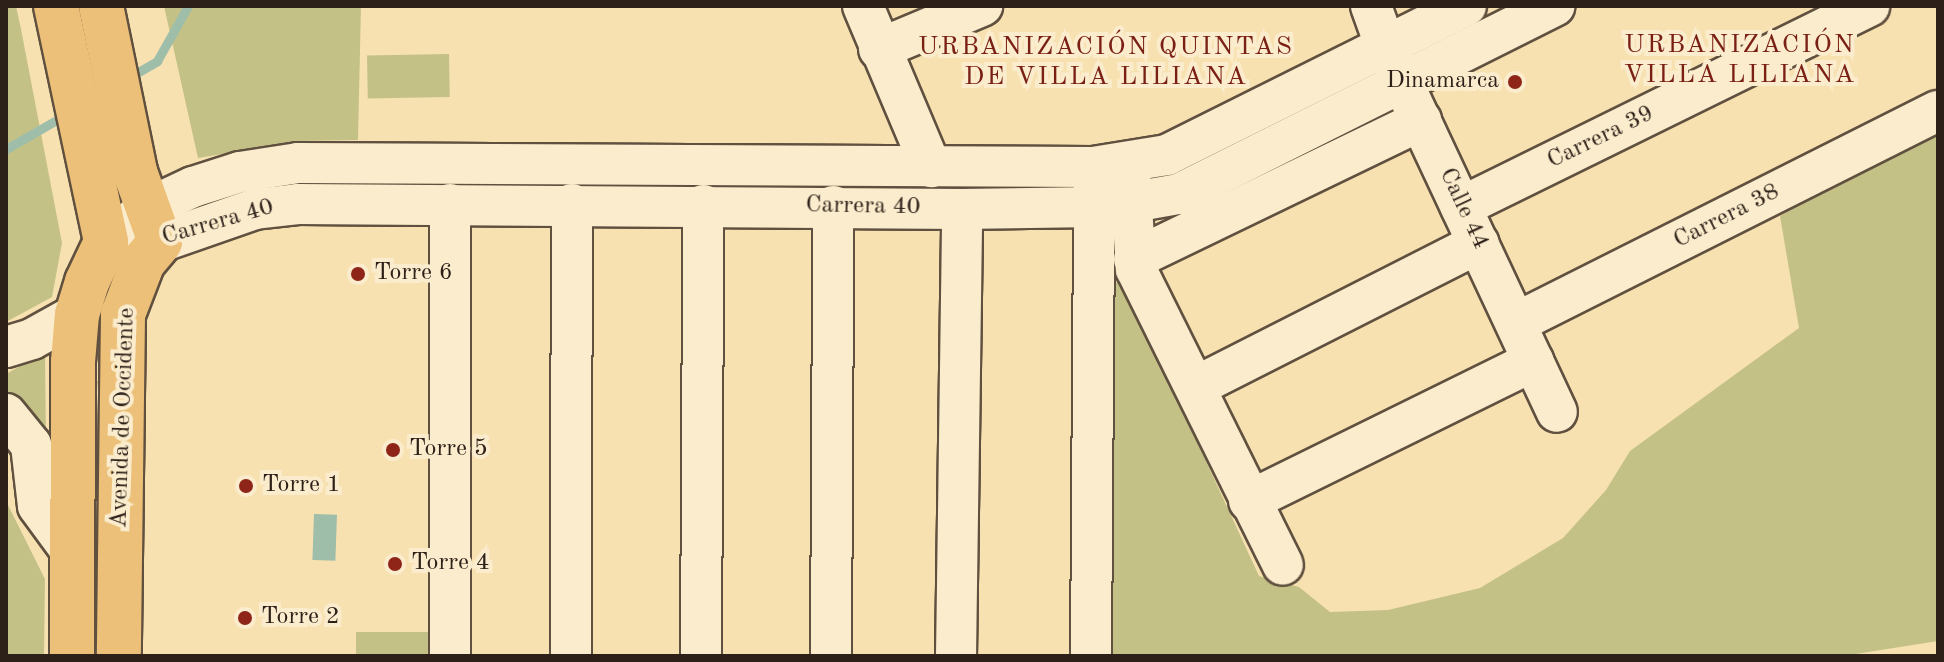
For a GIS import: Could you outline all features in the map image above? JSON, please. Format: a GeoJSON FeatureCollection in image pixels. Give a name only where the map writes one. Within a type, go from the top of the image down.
{"type":"FeatureCollection","features":[{"type":"Feature","properties":{"kind":"main road"},"geometry":{"type":"LineString","coordinates":[[56,6],[106,242]]}},
{"type":"Feature","properties":{"kind":"main road"},"geometry":{"type":"LineString","coordinates":[[101,6],[147,208]]}},
{"type":"Feature","properties":{"kind":"main road","name":"Avenida de Occidente"},"geometry":{"type":"LineString","coordinates":[[119,656],[123,314],[143,262],[147,208]]}},
{"type":"Feature","properties":{"kind":"main road","name":"Avenida de Occidente"},"geometry":{"type":"LineString","coordinates":[[72,656],[73,362],[77,314],[87,282],[106,242]]}},
{"type":"Feature","properties":{"kind":"street"},"geometry":{"type":"LineString","coordinates":[[863,6],[931,167]]}},
{"type":"Feature","properties":{"kind":"street"},"geometry":{"type":"LineString","coordinates":[[879,49],[982,6]]}},
{"type":"Feature","properties":{"kind":"street","name":"Calle 44"},"geometry":{"type":"LineString","coordinates":[[1371,6],[1385,45],[1557,412]]}},
{"type":"Feature","properties":{"kind":"street","name":"Carrera 40"},"geometry":{"type":"LineString","coordinates":[[106,242],[147,208],[193,187],[240,172],[298,163],[931,167],[1111,164],[1167,155],[1466,6]]}},
{"type":"Feature","properties":{"kind":"street","name":"Carrera 40"},"geometry":{"type":"LineString","coordinates":[[147,208],[572,204],[962,209],[1115,204],[1179,194],[1555,6]]}},
{"type":"Feature","properties":{"kind":"street","name":"Carrera 39"},"geometry":{"type":"LineString","coordinates":[[1461,207],[1869,6]]}},
{"type":"Feature","properties":{"kind":"street","name":"Carrera 38"},"geometry":{"type":"LineString","coordinates":[[1516,323],[1938,111]]}},
{"type":"Feature","properties":{"kind":"street"},"geometry":{"type":"LineString","coordinates":[[1134,259],[1421,120]]}},
{"type":"Feature","properties":{"kind":"street"},"geometry":{"type":"LineString","coordinates":[[1091,656],[1115,204],[1111,164]]}},
{"type":"Feature","properties":{"kind":"street"},"geometry":{"type":"LineString","coordinates":[[450,204],[450,656]]}},
{"type":"Feature","properties":{"kind":"street"},"geometry":{"type":"LineString","coordinates":[[571,656],[572,204]]}},
{"type":"Feature","properties":{"kind":"street"},"geometry":{"type":"LineString","coordinates":[[1115,204],[1134,259],[1249,501],[1283,565]]}},
{"type":"Feature","properties":{"kind":"street"},"geometry":{"type":"LineString","coordinates":[[701,656],[703,205]]}},
{"type":"Feature","properties":{"kind":"street"},"geometry":{"type":"LineString","coordinates":[[831,656],[833,206]]}},
{"type":"Feature","properties":{"kind":"street"},"geometry":{"type":"LineString","coordinates":[[956,656],[962,209]]}},
{"type":"Feature","properties":{"kind":"street"},"geometry":{"type":"LineString","coordinates":[[1195,387],[1479,243]]}},
{"type":"Feature","properties":{"kind":"street"},"geometry":{"type":"LineString","coordinates":[[6,347],[32,339],[77,314]]}},
{"type":"Feature","properties":{"kind":"street"},"geometry":{"type":"LineString","coordinates":[[1249,501],[1533,361]]}},
{"type":"Feature","properties":{"kind":"street"},"geometry":{"type":"LineString","coordinates":[[6,414],[31,445],[38,506],[74,555]]}},
{"type":"Feature","properties":{"kind":"shaded area"},"geometry":{"type":"Polygon","coordinates":[[[6,6],[16,6],[62,243],[52,297],[6,322],[6,6]]]}},
{"type":"Feature","properties":{"kind":"shaded area"},"geometry":{"type":"Polygon","coordinates":[[[164,6],[361,6],[358,140],[302,141],[198,158],[164,6]]]}},
{"type":"Feature","properties":{"kind":"shaded area"},"geometry":{"type":"Polygon","coordinates":[[[449,54],[450,97],[368,98],[367,55],[449,54]]]}},
{"type":"Feature","properties":{"kind":"shaded area"},"geometry":{"type":"Polygon","coordinates":[[[1938,125],[1938,641],[1843,656],[1108,656],[1107,283],[1123,282],[1259,576],[1299,587],[1330,612],[1388,610],[1480,588],[1563,538],[1606,490],[1630,451],[1799,328],[1780,216],[1938,125]]]}},
{"type":"Feature","properties":{"kind":"shaded area"},"geometry":{"type":"Polygon","coordinates":[[[328,182],[910,183],[910,188],[328,186],[328,182]]]}},
{"type":"Feature","properties":{"kind":"shaded area"},"geometry":{"type":"Polygon","coordinates":[[[45,352],[46,446],[6,395],[6,374],[45,352]]]}},
{"type":"Feature","properties":{"kind":"shaded area"},"geometry":{"type":"Polygon","coordinates":[[[88,380],[98,381],[69,656],[59,654],[88,380]]]}},
{"type":"Feature","properties":{"kind":"shaded area"},"geometry":{"type":"Polygon","coordinates":[[[6,450],[8,505],[45,579],[44,656],[6,656],[6,450]]]}},
{"type":"Feature","properties":{"kind":"shaded area"},"geometry":{"type":"Polygon","coordinates":[[[314,514],[337,515],[335,561],[312,560],[314,514]]]}},
{"type":"Feature","properties":{"kind":"shaded area"},"geometry":{"type":"Polygon","coordinates":[[[356,632],[431,632],[431,656],[356,656],[356,632]]]}},
{"type":"Feature","properties":{"kind":"waterway"},"geometry":{"type":"LineString","coordinates":[[128,78],[157,61],[188,6]]}},
{"type":"Feature","properties":{"kind":"waterway"},"geometry":{"type":"LineString","coordinates":[[6,149],[67,114]]}},
{"type":"Feature","properties":{"kind":"place","name":"Dinamarca"},"geometry":{"type":"Point","coordinates":[1515,82]}},
{"type":"Feature","properties":{"kind":"place","name":"Torre 6"},"geometry":{"type":"Point","coordinates":[358,274]}},
{"type":"Feature","properties":{"kind":"place","name":"Torre 5"},"geometry":{"type":"Point","coordinates":[393,450]}},
{"type":"Feature","properties":{"kind":"place","name":"Torre 1"},"geometry":{"type":"Point","coordinates":[246,486]}},
{"type":"Feature","properties":{"kind":"place","name":"Torre 4"},"geometry":{"type":"Point","coordinates":[395,564]}},
{"type":"Feature","properties":{"kind":"place","name":"Torre 2"},"geometry":{"type":"Point","coordinates":[245,618]}},
{"type":"Feature","properties":{"kind":"district","name":"URBANIZACIÓN VILLA LILIANA"},"geometry":{"type":"Point","coordinates":[1740,61]}},
{"type":"Feature","properties":{"kind":"district","name":"URBANIZACIÓN QUINTAS DE VILLA LILIANA"},"geometry":{"type":"Point","coordinates":[1106,63]}}]}
